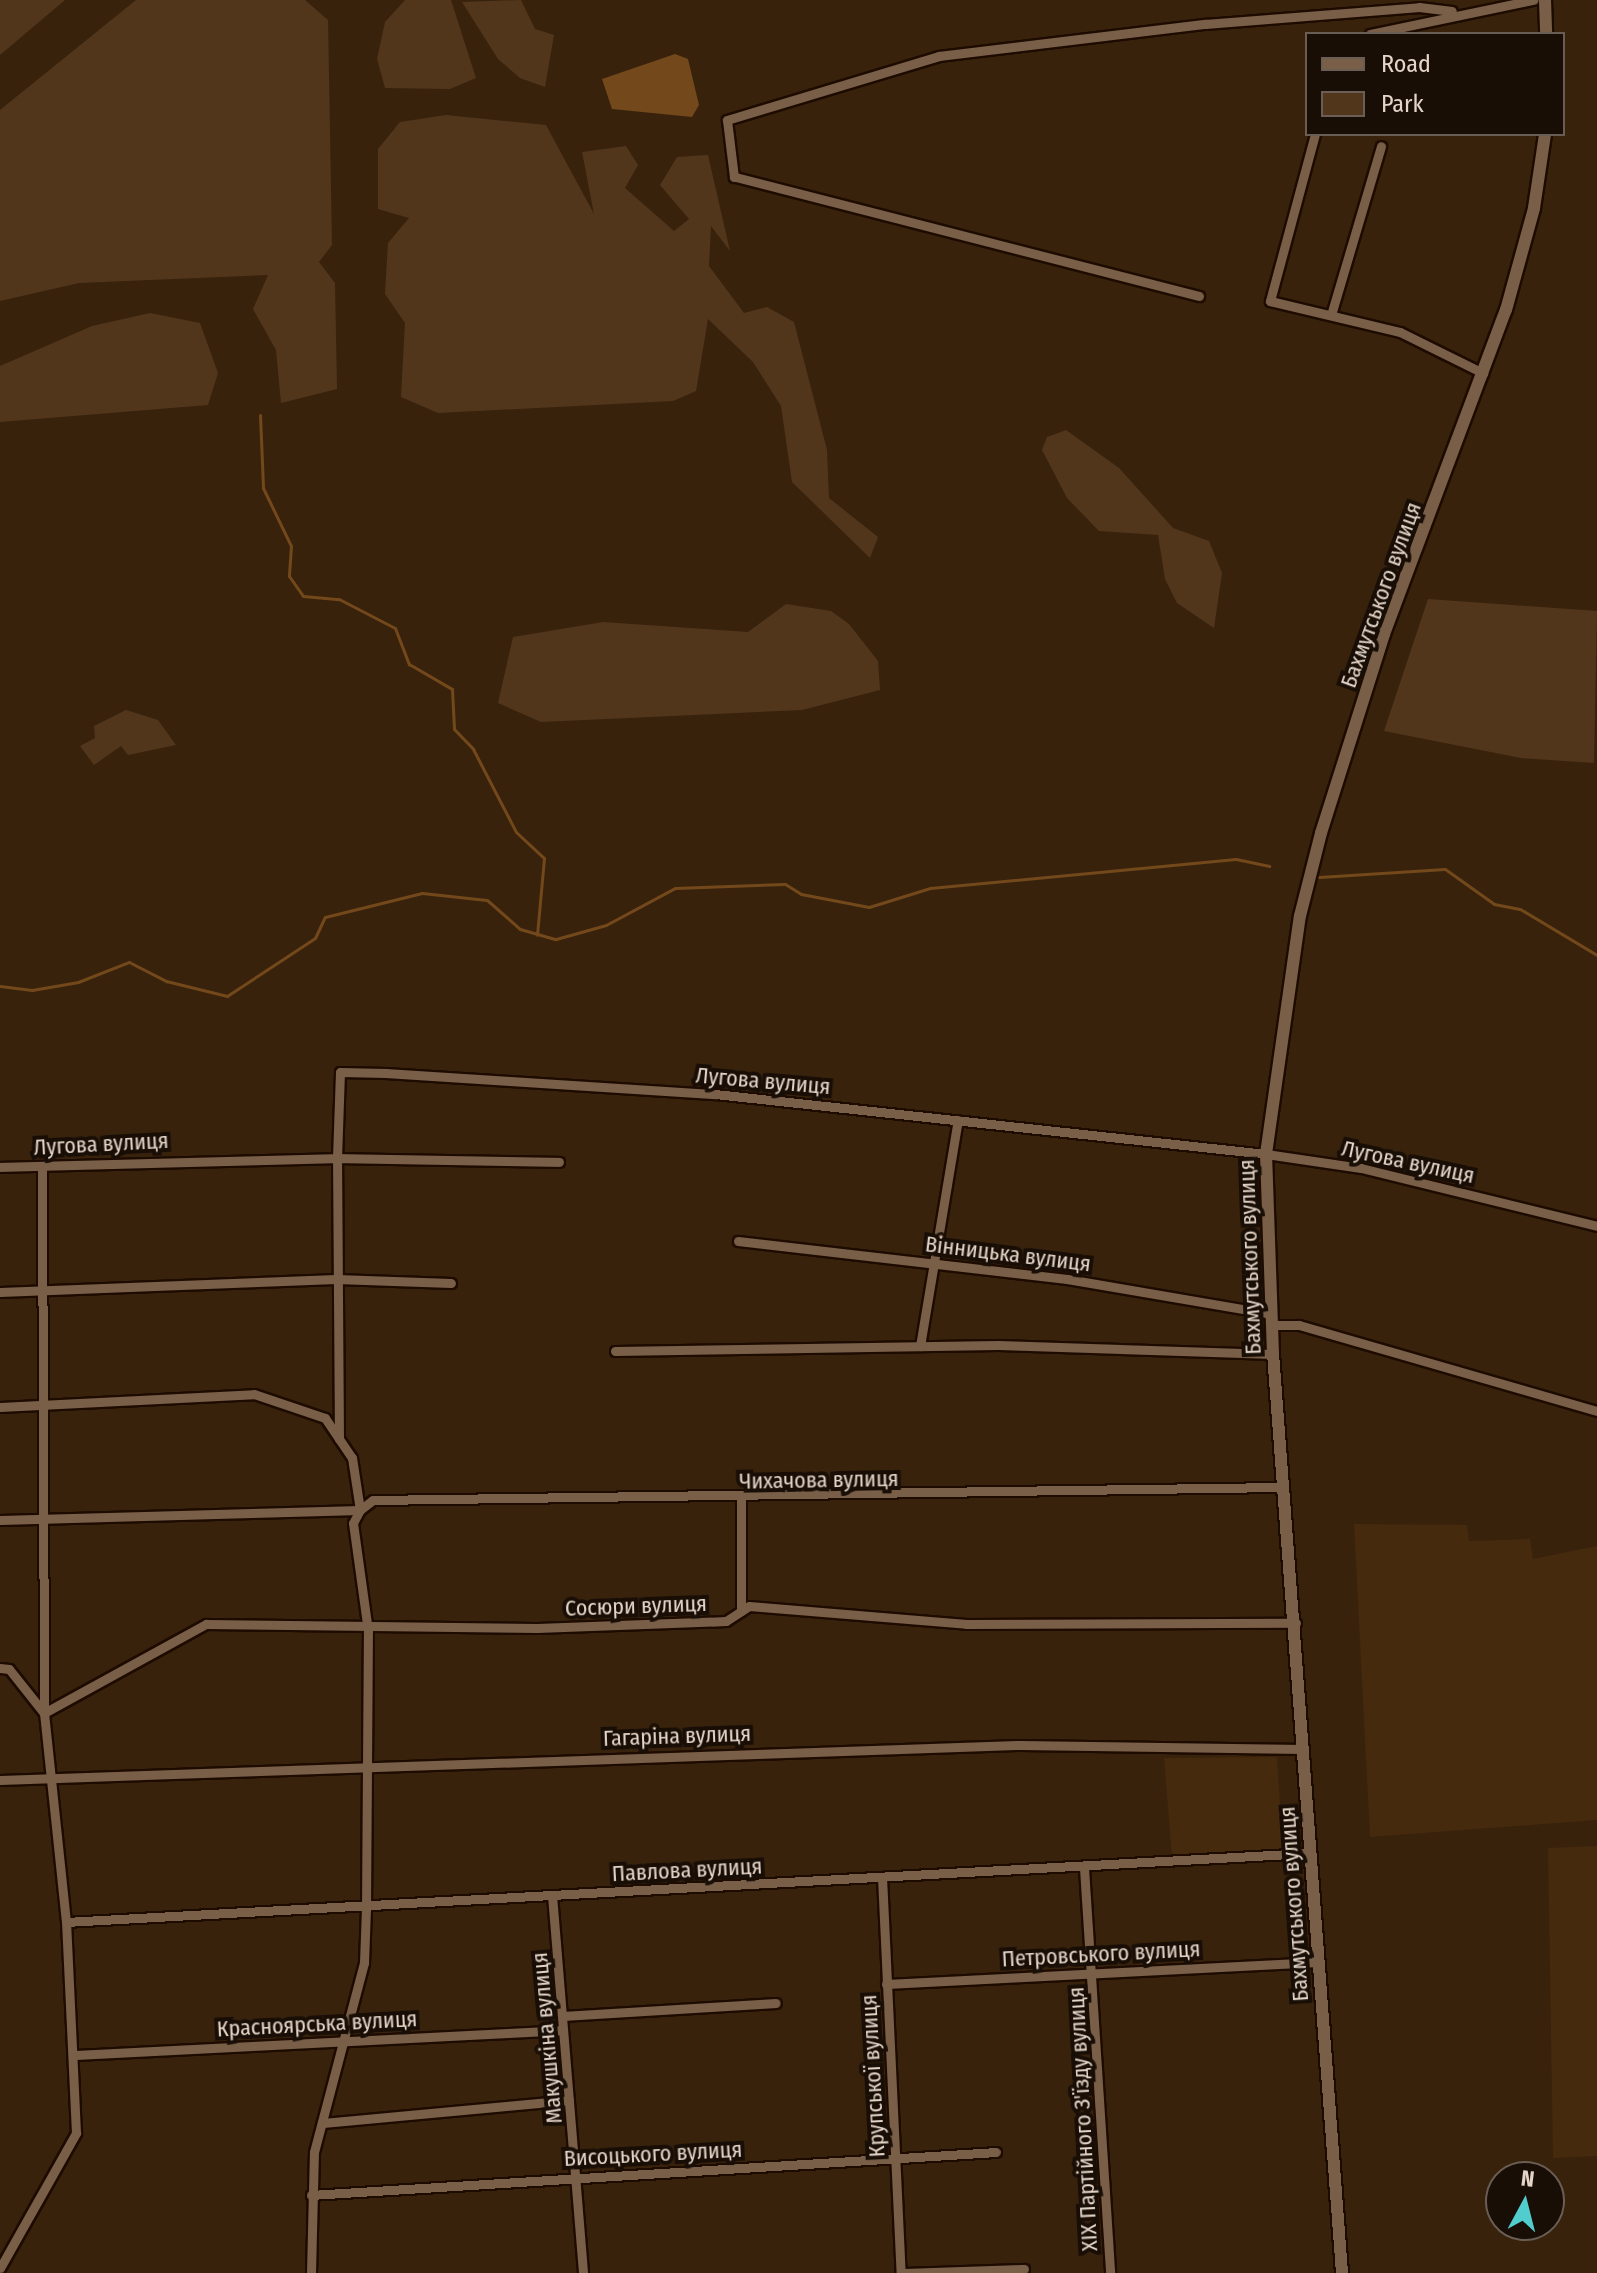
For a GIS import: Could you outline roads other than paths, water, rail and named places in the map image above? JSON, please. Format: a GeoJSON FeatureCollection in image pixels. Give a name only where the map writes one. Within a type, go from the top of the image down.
{"type":"FeatureCollection","features":[{"type":"Feature","properties":{"kind":"main road"},"geometry":{"type":"LineString","coordinates":[[1545,0],[1546,32]]}},
{"type":"Feature","properties":{"kind":"main road","name":"Бахмутського вулиця"},"geometry":{"type":"LineString","coordinates":[[1342,2273],[1309,1853],[1296,1623],[1282,1487],[1271,1319],[1266,1154],[1300,916],[1321,833],[1384,634],[1483,373],[1534,208],[1545,136]]}},
{"type":"Feature","properties":{"kind":"street"},"geometry":{"type":"LineString","coordinates":[[1377,32],[1452,11],[1533,0]]}},
{"type":"Feature","properties":{"kind":"street"},"geometry":{"type":"LineString","coordinates":[[1199,296],[734,177],[727,120],[955,54],[1205,24],[1419,7],[1452,11]]}},
{"type":"Feature","properties":{"kind":"street"},"geometry":{"type":"LineString","coordinates":[[1314,136],[1270,301],[1400,332],[1483,373]]}},
{"type":"Feature","properties":{"kind":"street"},"geometry":{"type":"LineString","coordinates":[[1331,315],[1381,146]]}},
{"type":"Feature","properties":{"kind":"street","name":"Лугова вулиця"},"geometry":{"type":"LineString","coordinates":[[0,1167],[337,1158],[340,1072],[715,1094],[1266,1154],[1361,1168],[1597,1226]]}},
{"type":"Feature","properties":{"kind":"street"},"geometry":{"type":"LineString","coordinates":[[920,1346],[958,1120]]}},
{"type":"Feature","properties":{"kind":"street"},"geometry":{"type":"LineString","coordinates":[[339,1439],[337,1158],[559,1162]]}},
{"type":"Feature","properties":{"kind":"street"},"geometry":{"type":"LineString","coordinates":[[0,2268],[76,2133],[75,2055],[66,1922],[44,1713],[42,1166]]}},
{"type":"Feature","properties":{"kind":"street","name":"Вінницька вулиця"},"geometry":{"type":"LineString","coordinates":[[738,1241],[935,1263],[1271,1319],[1597,1411]]}},
{"type":"Feature","properties":{"kind":"street"},"geometry":{"type":"LineString","coordinates":[[0,1292],[336,1279],[451,1283]]}},
{"type":"Feature","properties":{"kind":"street"},"geometry":{"type":"LineString","coordinates":[[615,1351],[920,1346],[1273,1354]]}},
{"type":"Feature","properties":{"kind":"street"},"geometry":{"type":"LineString","coordinates":[[0,1407],[254,1394],[325,1418],[352,1458],[360,1510],[353,1523],[368,1631],[366,1909],[347,2040],[322,2123],[311,2195],[311,2273]]}},
{"type":"Feature","properties":{"kind":"street","name":"Чихачова вулиця"},"geometry":{"type":"LineString","coordinates":[[0,1520],[360,1510],[373,1500],[741,1500],[1282,1487]]}},
{"type":"Feature","properties":{"kind":"street"},"geometry":{"type":"LineString","coordinates":[[741,1500],[741,1611]]}},
{"type":"Feature","properties":{"kind":"street","name":"Сосюри вулиця"},"geometry":{"type":"LineString","coordinates":[[44,1713],[206,1624],[368,1631],[726,1621],[749,1606],[966,1624],[1296,1623]]}},
{"type":"Feature","properties":{"kind":"street"},"geometry":{"type":"LineString","coordinates":[[0,1668],[9,1669],[44,1713]]}},
{"type":"Feature","properties":{"kind":"street","name":"Гагаріна вулиця"},"geometry":{"type":"LineString","coordinates":[[0,1780],[52,1772],[1020,1745],[1303,1749]]}},
{"type":"Feature","properties":{"kind":"street","name":"Павлова вулиця"},"geometry":{"type":"LineString","coordinates":[[66,1922],[366,1909],[552,1895],[1084,1868],[1309,1853]]}},
{"type":"Feature","properties":{"kind":"street","name":"XIX Партійного З'їзду вулиця"},"geometry":{"type":"LineString","coordinates":[[1084,1868],[1110,2273]]}},
{"type":"Feature","properties":{"kind":"street","name":"Крупської вулиця"},"geometry":{"type":"LineString","coordinates":[[882,1877],[901,2273]]}},
{"type":"Feature","properties":{"kind":"street","name":"Макушкіна вулиця"},"geometry":{"type":"LineString","coordinates":[[552,1895],[562,2030],[578,2176],[583,2273]]}},
{"type":"Feature","properties":{"kind":"street","name":"Петровського вулиця"},"geometry":{"type":"LineString","coordinates":[[886,1984],[1318,1962]]}},
{"type":"Feature","properties":{"kind":"street"},"geometry":{"type":"LineString","coordinates":[[563,2016],[776,2003]]}},
{"type":"Feature","properties":{"kind":"street","name":"Красноярська вулиця"},"geometry":{"type":"LineString","coordinates":[[75,2055],[562,2030]]}},
{"type":"Feature","properties":{"kind":"street"},"geometry":{"type":"LineString","coordinates":[[322,2123],[569,2100]]}},
{"type":"Feature","properties":{"kind":"street","name":"Висоцького вулиця"},"geometry":{"type":"LineString","coordinates":[[311,2195],[895,2153],[996,2152]]}},
{"type":"Feature","properties":{"kind":"street"},"geometry":{"type":"LineString","coordinates":[[901,2273],[1024,2269]]}},
{"type":"Feature","properties":{"kind":"waterway"},"geometry":{"type":"LineString","coordinates":[[260,415],[263,488],[291,546],[289,576],[303,596],[339,599],[395,628],[409,664],[452,689],[454,729],[473,749],[516,832],[544,858],[537,935]]}},
{"type":"Feature","properties":{"kind":"waterway"},"geometry":{"type":"LineString","coordinates":[[0,986],[32,990],[78,982],[129,962],[166,981],[227,996],[315,938],[325,917],[422,893],[487,900],[520,929],[556,939],[606,925],[675,888],[785,884],[801,894],[869,907],[930,888],[1236,859],[1269,866]]}},
{"type":"Feature","properties":{"kind":"waterway"},"geometry":{"type":"LineString","coordinates":[[1319,877],[1445,869],[1494,904],[1520,909],[1597,955]]}}]}
